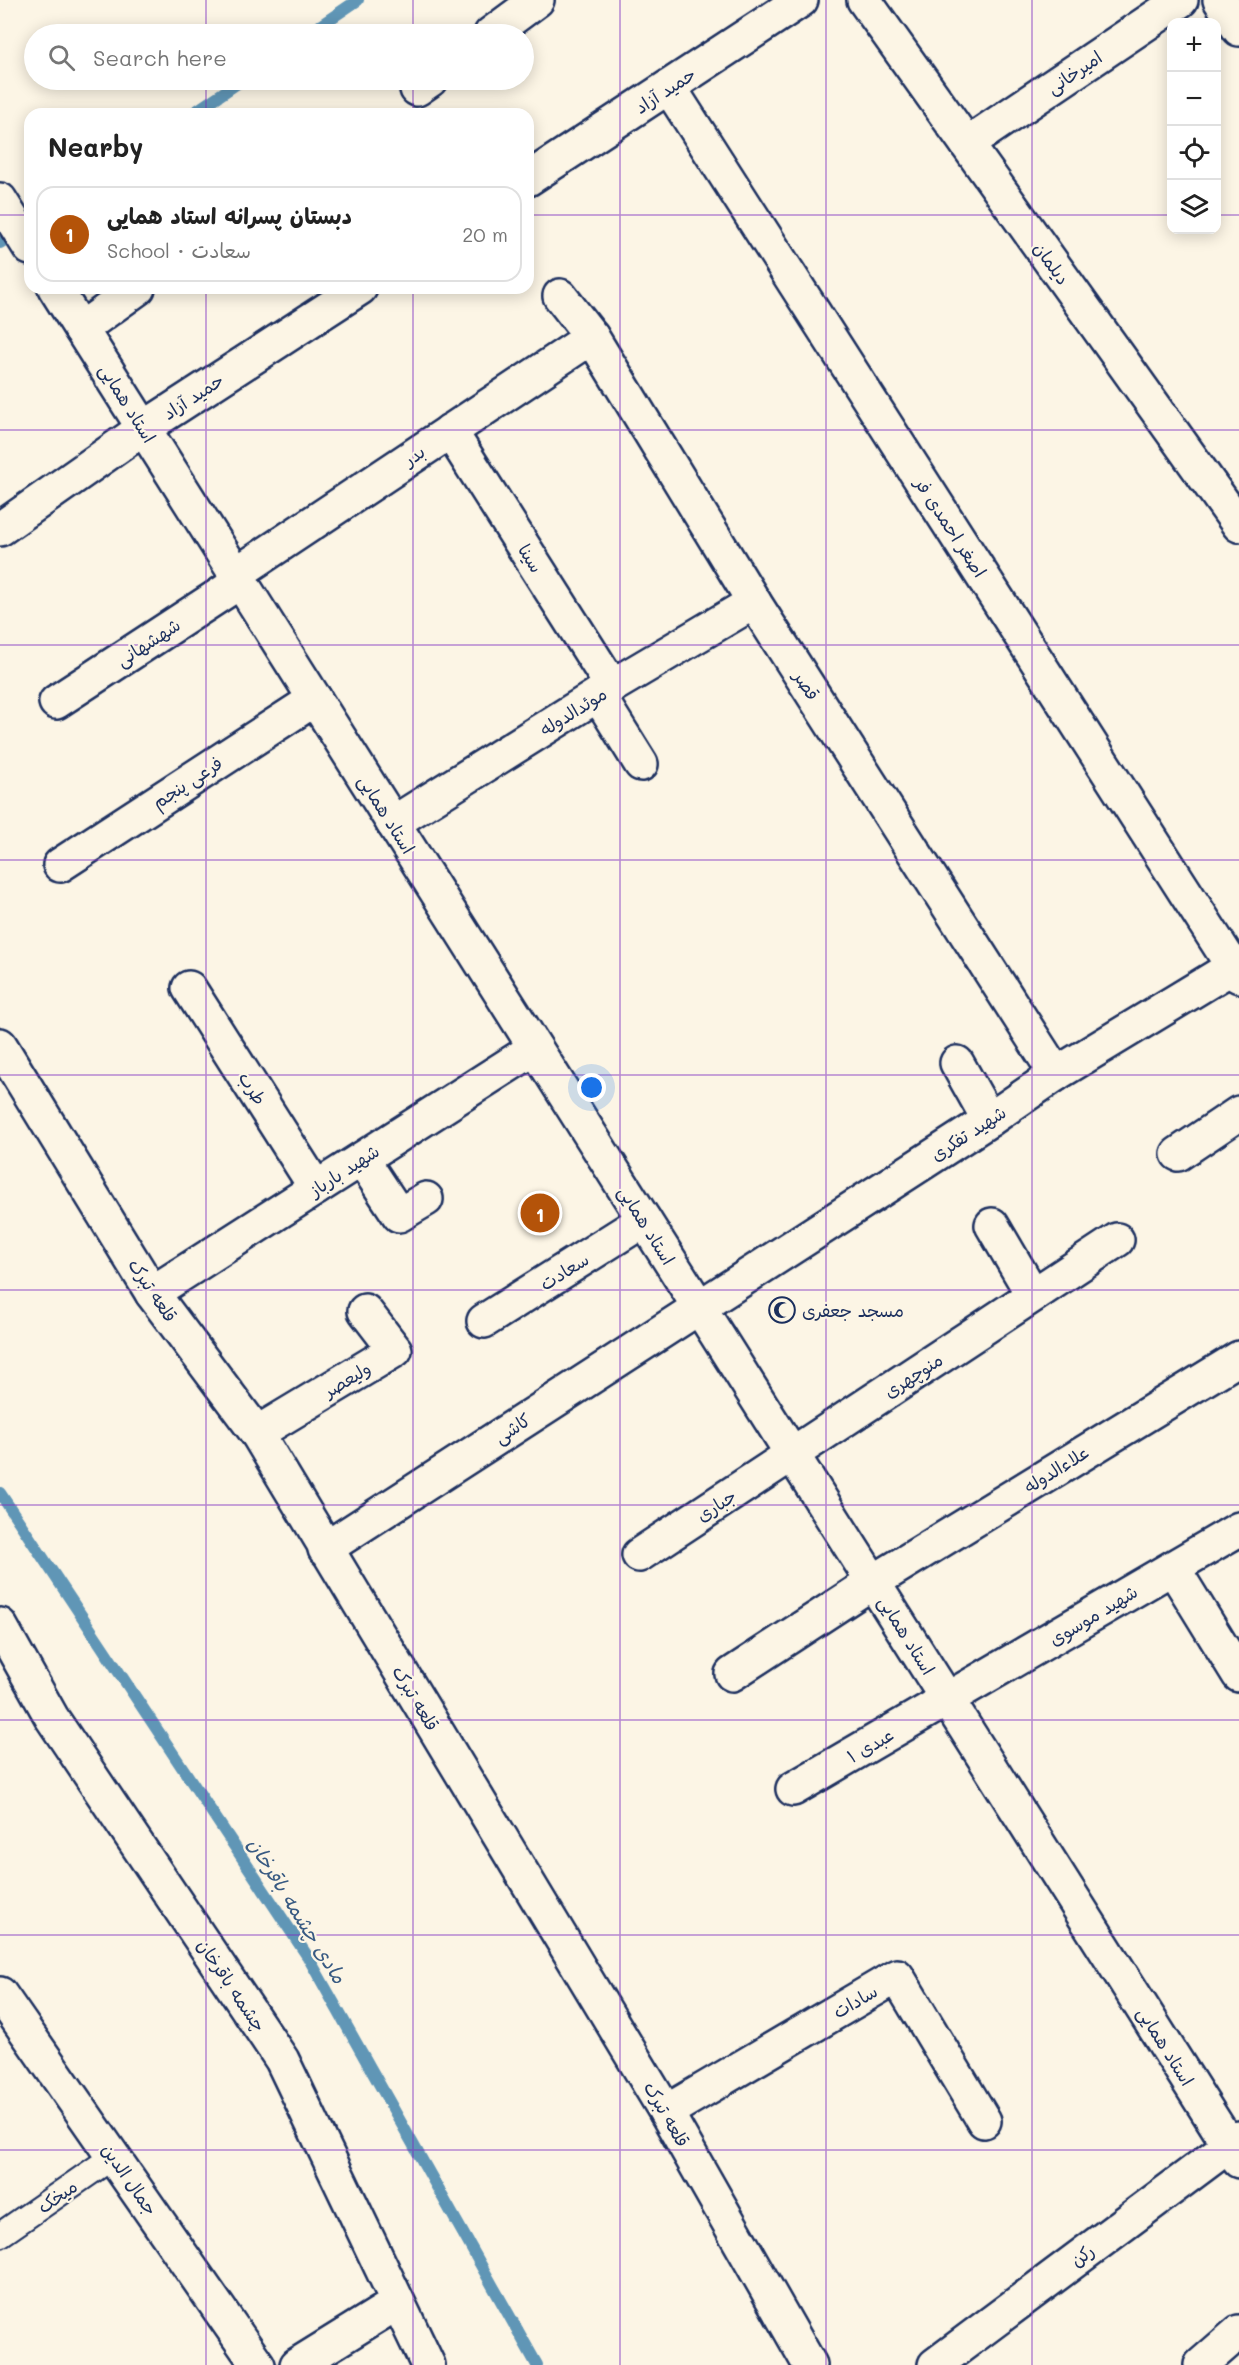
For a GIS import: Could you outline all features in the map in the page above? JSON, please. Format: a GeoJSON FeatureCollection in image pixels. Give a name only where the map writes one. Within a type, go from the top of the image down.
{"type":"FeatureCollection","features":[{"type":"Feature","properties":{"kind":"street"},"geometry":{"type":"LineString","coordinates":[[505,24],[537,0]]}},
{"type":"Feature","properties":{"kind":"street","name":"حمید آزاد"},"geometry":{"type":"LineString","coordinates":[[534,175],[801,0]]}},
{"type":"Feature","properties":{"kind":"street","name":"دیلمان"},"geometry":{"type":"LineString","coordinates":[[864,0],[1234,508]]}},
{"type":"Feature","properties":{"kind":"street","name":"امیرخانی"},"geometry":{"type":"LineString","coordinates":[[967,144],[1181,0]]}},
{"type":"Feature","properties":{"kind":"street"},"geometry":{"type":"LineString","coordinates":[[1220,0],[1239,29]]}},
{"type":"Feature","properties":{"kind":"street","name":"اصغر احمدی فر"},"geometry":{"type":"LineString","coordinates":[[669,87],[1237,968]]}},
{"type":"Feature","properties":{"kind":"street"},"geometry":{"type":"LineString","coordinates":[[0,200],[24,238]]}},
{"type":"Feature","properties":{"kind":"street"},"geometry":{"type":"LineString","coordinates":[[67,307],[116,294]]}},
{"type":"Feature","properties":{"kind":"street","name":"حمید آزاد"},"geometry":{"type":"LineString","coordinates":[[0,529],[144,428],[351,294]]}},
{"type":"Feature","properties":{"kind":"street","name":"قصر"},"geometry":{"type":"LineString","coordinates":[[560,296],[592,337],[754,602],[1056,1074]]}},
{"type":"Feature","properties":{"kind":"street","name":"استاد همایی"},"geometry":{"type":"LineString","coordinates":[[67,307],[948,1701],[1236,2148]]}},
{"type":"Feature","properties":{"kind":"street","name":"بدر"},"geometry":{"type":"LineString","coordinates":[[238,577],[450,431],[592,337]]}},
{"type":"Feature","properties":{"kind":"street","name":"سینا"},"geometry":{"type":"LineString","coordinates":[[450,431],[605,690],[641,764]]}},
{"type":"Feature","properties":{"kind":"street","name":"شهشهانی"},"geometry":{"type":"LineString","coordinates":[[56,702],[238,577]]}},
{"type":"Feature","properties":{"kind":"street","name":"موئدالدوله"},"geometry":{"type":"LineString","coordinates":[[393,823],[605,690],[754,602]]}},
{"type":"Feature","properties":{"kind":"street","name":"فرعی پنجم"},"geometry":{"type":"LineString","coordinates":[[60,865],[315,699]]}},
{"type":"Feature","properties":{"kind":"street","name":"شهید تفکری"},"geometry":{"type":"LineString","coordinates":[[700,1307],[990,1120],[1056,1074],[1237,968]]}},
{"type":"Feature","properties":{"kind":"street","name":"طرب"},"geometry":{"type":"LineString","coordinates":[[189,988],[316,1188]]}},
{"type":"Feature","properties":{"kind":"street","name":"قلعه تبرک"},"geometry":{"type":"LineString","coordinates":[[0,1045],[152,1293],[257,1433],[666,2112],[810,2365]]}},
{"type":"Feature","properties":{"kind":"street","name":"شهید بارباز"},"geometry":{"type":"LineString","coordinates":[[152,1293],[535,1048]]}},
{"type":"Feature","properties":{"kind":"street"},"geometry":{"type":"LineString","coordinates":[[957,1063],[990,1120]]}},
{"type":"Feature","properties":{"kind":"street"},"geometry":{"type":"LineString","coordinates":[[1178,1154],[1239,1113]]}},
{"type":"Feature","properties":{"kind":"street"},"geometry":{"type":"LineString","coordinates":[[362,1159],[399,1215],[426,1199]]}},
{"type":"Feature","properties":{"kind":"street","name":"سعادت"},"geometry":{"type":"LineString","coordinates":[[484,1321],[644,1220]]}},
{"type":"Feature","properties":{"kind":"street"},"geometry":{"type":"LineString","coordinates":[[992,1225],[1033,1295]]}},
{"type":"Feature","properties":{"kind":"street","name":"منوچهری"},"geometry":{"type":"LineString","coordinates":[[792,1454],[1117,1240]]}},
{"type":"Feature","properties":{"kind":"street","name":"کاشی"},"geometry":{"type":"LineString","coordinates":[[325,1549],[700,1307]]}},
{"type":"Feature","properties":{"kind":"street","name":"ولیعصر"},"geometry":{"type":"LineString","coordinates":[[257,1433],[395,1350],[365,1311]]}},
{"type":"Feature","properties":{"kind":"street","name":"علاءالدوله"},"geometry":{"type":"LineString","coordinates":[[732,1674],[873,1582],[1239,1358]]}},
{"type":"Feature","properties":{"kind":"street","name":"جباری"},"geometry":{"type":"LineString","coordinates":[[639,1555],[792,1454]]}},
{"type":"Feature","properties":{"kind":"street","name":"شهید موسوی"},"geometry":{"type":"LineString","coordinates":[[948,1701],[1239,1528]]}},
{"type":"Feature","properties":{"kind":"street"},"geometry":{"type":"LineString","coordinates":[[1173,1568],[1239,1675]]}},
{"type":"Feature","properties":{"kind":"street","name":"چشمه باقرخان"},"geometry":{"type":"LineString","coordinates":[[0,1625],[52,1718],[282,2060],[428,2365]]}},
{"type":"Feature","properties":{"kind":"street","name":"عبدی ۱"},"geometry":{"type":"LineString","coordinates":[[793,1790],[948,1701]]}},
{"type":"Feature","properties":{"kind":"street","name":"سادات"},"geometry":{"type":"LineString","coordinates":[[666,2112],[897,1977],[984,2121]]}},
{"type":"Feature","properties":{"kind":"street","name":"جمال الدین"},"geometry":{"type":"LineString","coordinates":[[0,1995],[258,2365]]}},
{"type":"Feature","properties":{"kind":"street","name":"رکن"},"geometry":{"type":"LineString","coordinates":[[935,2365],[1236,2148]]}},
{"type":"Feature","properties":{"kind":"street"},"geometry":{"type":"LineString","coordinates":[[297,2365],[397,2303]]}},
{"type":"Feature","properties":{"kind":"street"},"geometry":{"type":"LineString","coordinates":[[1201,2365],[1239,2332]]}},
{"type":"Feature","properties":{"kind":"lane","name":"میخک"},"geometry":{"type":"LineString","coordinates":[[0,2235],[114,2156]]}},
{"type":"Feature","properties":{"kind":"waterway"},"geometry":{"type":"LineString","coordinates":[[323,24],[358,0]]}},
{"type":"Feature","properties":{"kind":"waterway"},"geometry":{"type":"LineString","coordinates":[[201,108],[227,90]]}},
{"type":"Feature","properties":{"kind":"waterway"},"geometry":{"type":"LineString","coordinates":[[0,243],[19,230]]}},
{"type":"Feature","properties":{"kind":"waterway","name":"مادی چشمه باقرخان"},"geometry":{"type":"LineString","coordinates":[[0,1493],[308,1957],[537,2365]]}},
{"type":"Feature","properties":{"kind":"place","name":"دبستان پسرانه استاد همایی"},"geometry":{"type":"Point","coordinates":[540,1213]}},
{"type":"Feature","properties":{"kind":"place","name":"مسجد جعفری"},"geometry":{"type":"Point","coordinates":[782,1310]}}]}
